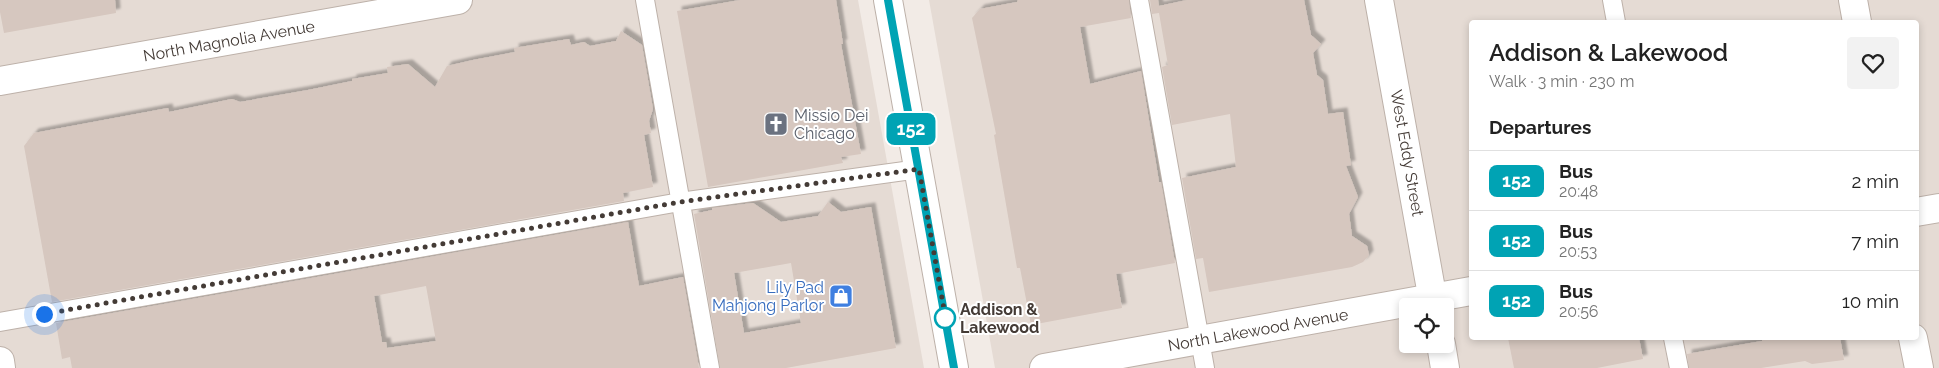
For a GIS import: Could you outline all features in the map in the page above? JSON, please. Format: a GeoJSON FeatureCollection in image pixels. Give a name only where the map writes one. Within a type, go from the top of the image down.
{"type":"FeatureCollection","features":[{"type":"Feature","properties":{"kind":"street","name":"North Magnolia Avenue"},"geometry":{"type":"LineString","coordinates":[[0,81],[458,0]]}},
{"type":"Feature","properties":{"kind":"street"},"geometry":{"type":"LineString","coordinates":[[888,0],[954,368]]}},
{"type":"Feature","properties":{"kind":"street","name":"West Eddy Street"},"geometry":{"type":"LineString","coordinates":[[1379,0],[1433,298]]}},
{"type":"Feature","properties":{"kind":"street"},"geometry":{"type":"LineString","coordinates":[[1853,0],[1857,20]]}},
{"type":"Feature","properties":{"kind":"street"},"geometry":{"type":"LineString","coordinates":[[1919,211],[1939,208]]}},
{"type":"Feature","properties":{"kind":"street","name":"North Lakewood Avenue"},"geometry":{"type":"LineString","coordinates":[[1447,298],[1469,292]]}},
{"type":"Feature","properties":{"kind":"street","name":"North Lakewood Avenue"},"geometry":{"type":"LineString","coordinates":[[1044,368],[1399,308]]}},
{"type":"Feature","properties":{"kind":"street"},"geometry":{"type":"LineString","coordinates":[[1913,340],[1919,368]]}},
{"type":"Feature","properties":{"kind":"street"},"geometry":{"type":"LineString","coordinates":[[1442,353],[1445,368]]}},
{"type":"Feature","properties":{"kind":"street"},"geometry":{"type":"LineString","coordinates":[[0,360],[1,368]]}},
{"type":"Feature","properties":{"kind":"lane"},"geometry":{"type":"LineString","coordinates":[[645,0],[710,368]]}},
{"type":"Feature","properties":{"kind":"lane"},"geometry":{"type":"LineString","coordinates":[[1139,0],[1205,368]]}},
{"type":"Feature","properties":{"kind":"lane"},"geometry":{"type":"LineString","coordinates":[[1612,0],[1616,20]]}},
{"type":"Feature","properties":{"kind":"lane"},"geometry":{"type":"LineString","coordinates":[[0,322],[680,202],[919,169]]}},
{"type":"Feature","properties":{"kind":"lane"},"geometry":{"type":"LineString","coordinates":[[1673,340],[1679,368]]}},
{"type":"Feature","properties":{"kind":"shaded area"},"geometry":{"type":"Polygon","coordinates":[[[0,0],[858,0],[924,368],[0,368],[0,0]]]}},
{"type":"Feature","properties":{"kind":"shaded area"},"geometry":{"type":"Polygon","coordinates":[[[929,0],[1939,0],[1939,368],[995,368],[929,0]]]}},
{"type":"Feature","properties":{"kind":"building"},"geometry":{"type":"Polygon","coordinates":[[[0,0],[115,0],[116,13],[4,33],[0,0]]]}},
{"type":"Feature","properties":{"kind":"building"},"geometry":{"type":"Polygon","coordinates":[[[740,0],[836,0],[843,44],[841,44],[861,154],[841,157],[843,163],[708,187],[677,11],[740,0]]]}},
{"type":"Feature","properties":{"kind":"building"},"geometry":{"type":"Polygon","coordinates":[[[1018,0],[1129,0],[1131,18],[1080,27],[1090,84],[1141,71],[1159,182],[1161,182],[1175,263],[1116,274],[1122,308],[1031,325],[1020,268],[1017,268],[994,135],[996,134],[972,18],[980,9],[1017,2],[1018,0]]]}},
{"type":"Feature","properties":{"kind":"building"},"geometry":{"type":"Polygon","coordinates":[[[1150,0],[1158,0],[1159,6],[1187,0],[1304,0],[1311,35],[1321,44],[1313,53],[1317,75],[1323,80],[1328,114],[1343,112],[1351,165],[1346,166],[1358,197],[1349,214],[1352,236],[1367,246],[1369,255],[1363,262],[1352,267],[1209,292],[1203,258],[1196,259],[1182,178],[1236,167],[1230,114],[1172,125],[1162,67],[1168,65],[1159,13],[1152,14],[1150,0]]]}},
{"type":"Feature","properties":{"kind":"building"},"geometry":{"type":"Polygon","coordinates":[[[621,31],[642,45],[653,109],[649,121],[651,133],[644,135],[653,187],[623,193],[624,201],[52,302],[24,146],[34,133],[168,108],[169,112],[232,99],[240,102],[308,90],[352,81],[352,79],[388,73],[387,67],[408,64],[435,87],[447,66],[515,52],[514,48],[569,39],[571,45],[584,42],[590,46],[616,41],[621,31]]]}},
{"type":"Feature","properties":{"kind":"building"},"geometry":{"type":"Polygon","coordinates":[[[828,202],[841,212],[871,207],[896,348],[786,368],[720,368],[694,214],[712,210],[712,208],[753,203],[781,222],[818,216],[828,202]],[[791,263],[734,273],[744,333],[801,323],[791,263]]]}},
{"type":"Feature","properties":{"kind":"building"},"geometry":{"type":"Polygon","coordinates":[[[628,222],[639,286],[683,277],[699,368],[72,368],[70,357],[62,359],[56,323],[628,222]],[[426,286],[374,296],[382,342],[386,342],[387,348],[436,341],[426,286]]]}},
{"type":"Feature","properties":{"kind":"building"},"geometry":{"type":"Polygon","coordinates":[[[1508,340],[1639,340],[1643,359],[1597,368],[1514,368],[1508,340]]]}},
{"type":"Feature","properties":{"kind":"building"},"geometry":{"type":"Polygon","coordinates":[[[1840,340],[1844,360],[1812,364],[1805,361],[1761,368],[1689,368],[1687,354],[1762,341],[1840,340]]]}},
{"type":"Feature","properties":{"kind":"bus line","name":"152"},"geometry":{"type":"LineString","coordinates":[[888,0],[954,368]]}},
{"type":"Feature","properties":{"kind":"place","name":"Missio Dei Chicago"},"geometry":{"type":"Point","coordinates":[776,124]}},
{"type":"Feature","properties":{"kind":"place","name":"Lily Pad Mahjong Parlor"},"geometry":{"type":"Point","coordinates":[841,296]}},
{"type":"Feature","properties":{"kind":"place","name":"Addison & Lakewood"},"geometry":{"type":"Point","coordinates":[945,318]}},
{"type":"Feature","properties":{"kind":"route"},"geometry":{"type":"LineString","coordinates":[[44,314],[680,202],[919,169],[947,326],[945,318]]}}]}
